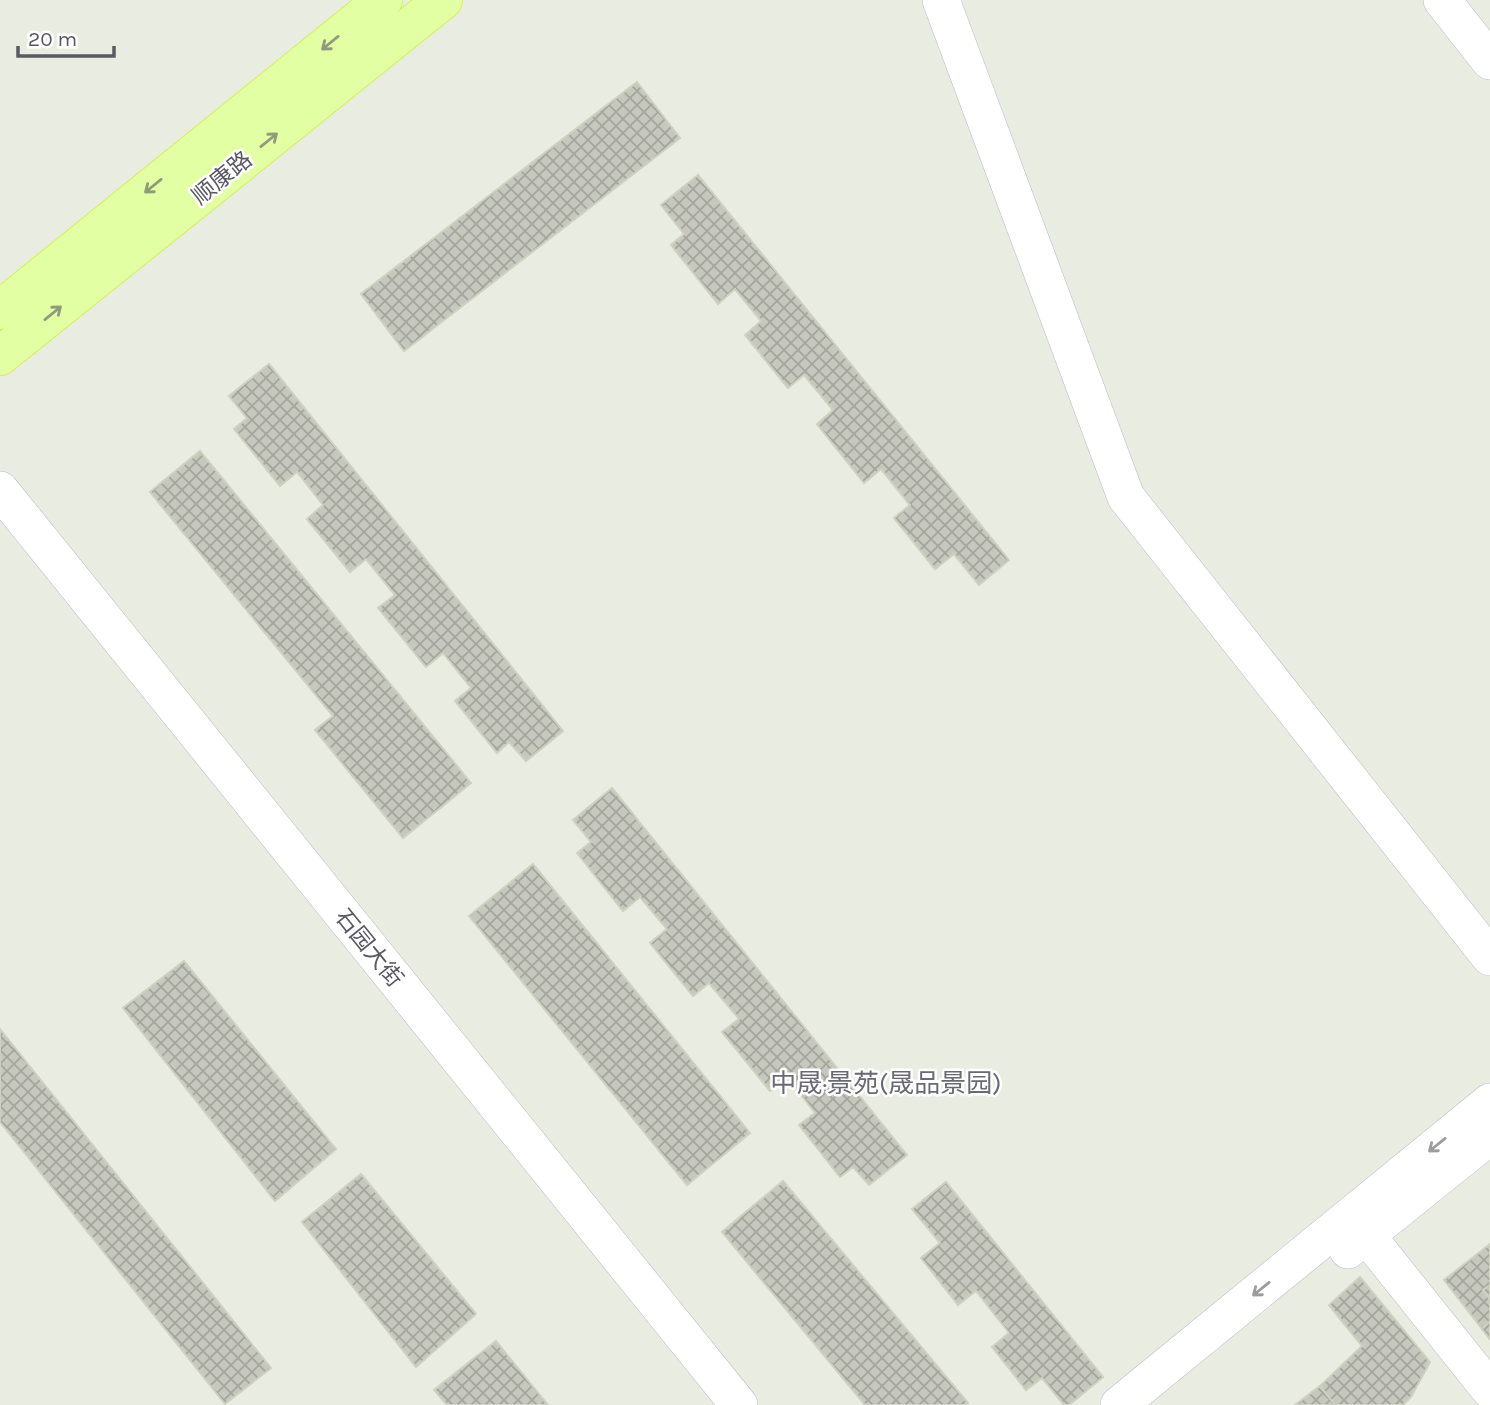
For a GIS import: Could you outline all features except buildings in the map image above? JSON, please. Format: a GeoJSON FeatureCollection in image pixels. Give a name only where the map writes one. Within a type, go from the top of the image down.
{"type":"FeatureCollection","features":[{"type":"Feature","properties":{"kind":"main road","name":"顺康路"},"geometry":{"type":"LineString","coordinates":[[0,310],[383,0]]}},
{"type":"Feature","properties":{"kind":"main road","name":"顺康路"},"geometry":{"type":"LineString","coordinates":[[0,356],[443,0]]}},
{"type":"Feature","properties":{"kind":"street"},"geometry":{"type":"LineString","coordinates":[[940,0],[1126,497],[1490,957]]}},
{"type":"Feature","properties":{"kind":"street"},"geometry":{"type":"LineString","coordinates":[[1442,0],[1490,61]]}},
{"type":"Feature","properties":{"kind":"street","name":"石园大街"},"geometry":{"type":"LineString","coordinates":[[0,490],[739,1405]]}},
{"type":"Feature","properties":{"kind":"street"},"geometry":{"type":"LineString","coordinates":[[1157,1405],[1359,1226],[1490,1101]]}},
{"type":"Feature","properties":{"kind":"street"},"geometry":{"type":"LineString","coordinates":[[1119,1405],[1359,1226],[1490,1136]]}},
{"type":"Feature","properties":{"kind":"street"},"geometry":{"type":"LineString","coordinates":[[1359,1226],[1490,1390]]}},
{"type":"Feature","properties":{"kind":"district","name":"中晟·景苑(晟品景园)"},"geometry":{"type":"Point","coordinates":[886,1083]}}]}
